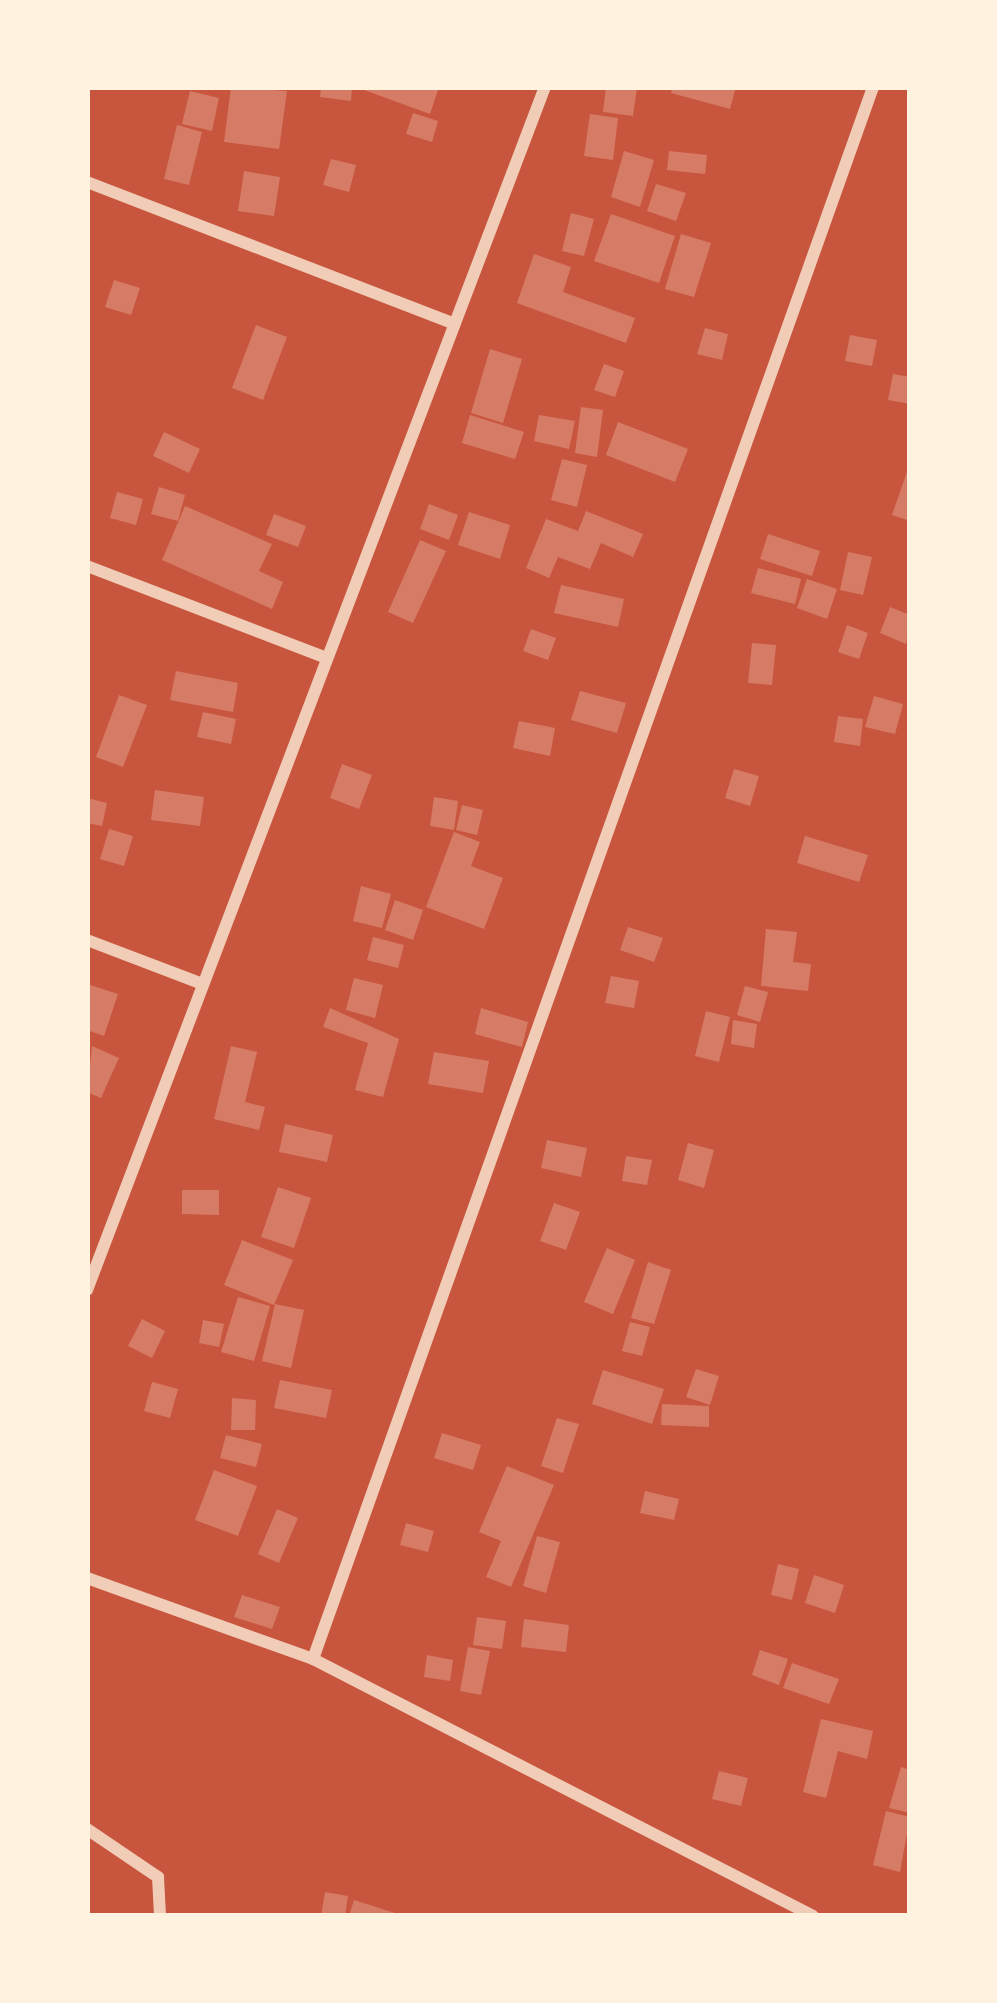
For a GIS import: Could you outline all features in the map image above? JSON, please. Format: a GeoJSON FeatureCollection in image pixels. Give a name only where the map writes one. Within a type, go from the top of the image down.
{"type":"FeatureCollection","features":[{"type":"Feature","properties":{"kind":"street"},"geometry":{"type":"LineString","coordinates":[[87,1290],[545,87]]}},
{"type":"Feature","properties":{"kind":"street"},"geometry":{"type":"LineString","coordinates":[[314,1659],[873,87]]}},
{"type":"Feature","properties":{"kind":"street"},"geometry":{"type":"LineString","coordinates":[[87,182],[454,324]]}},
{"type":"Feature","properties":{"kind":"street"},"geometry":{"type":"LineString","coordinates":[[87,566],[327,658]]}},
{"type":"Feature","properties":{"kind":"street"},"geometry":{"type":"LineString","coordinates":[[87,940],[203,984]]}},
{"type":"Feature","properties":{"kind":"street"},"geometry":{"type":"LineString","coordinates":[[87,1578],[314,1659],[813,1916]]}},
{"type":"Feature","properties":{"kind":"street"},"geometry":{"type":"LineString","coordinates":[[87,1829],[158,1877],[160,1916]]}},
{"type":"Feature","properties":{"kind":"building"},"geometry":{"type":"Polygon","coordinates":[[[231,87],[287,91],[279,149],[224,142],[231,87]]]}},
{"type":"Feature","properties":{"kind":"building"},"geometry":{"type":"Polygon","coordinates":[[[321,87],[352,87],[351,101],[320,97],[321,87]]]}},
{"type":"Feature","properties":{"kind":"building"},"geometry":{"type":"Polygon","coordinates":[[[356,87],[439,87],[430,114],[356,87]]]}},
{"type":"Feature","properties":{"kind":"building"},"geometry":{"type":"Polygon","coordinates":[[[606,87],[637,87],[633,116],[603,112],[606,87]]]}},
{"type":"Feature","properties":{"kind":"building"},"geometry":{"type":"Polygon","coordinates":[[[673,87],[736,87],[730,109],[671,93],[673,87]]]}},
{"type":"Feature","properties":{"kind":"building"},"geometry":{"type":"Polygon","coordinates":[[[190,91],[219,98],[212,131],[182,124],[190,91]]]}},
{"type":"Feature","properties":{"kind":"building"},"geometry":{"type":"Polygon","coordinates":[[[413,113],[438,121],[432,142],[406,134],[413,113]]]}},
{"type":"Feature","properties":{"kind":"building"},"geometry":{"type":"Polygon","coordinates":[[[590,114],[618,118],[613,160],[584,156],[590,114]]]}},
{"type":"Feature","properties":{"kind":"building"},"geometry":{"type":"Polygon","coordinates":[[[177,125],[202,132],[189,185],[164,179],[177,125]]]}},
{"type":"Feature","properties":{"kind":"building"},"geometry":{"type":"Polygon","coordinates":[[[624,151],[654,160],[640,207],[611,197],[624,151]]]}},
{"type":"Feature","properties":{"kind":"building"},"geometry":{"type":"Polygon","coordinates":[[[669,151],[707,155],[705,174],[667,170],[669,151]]]}},
{"type":"Feature","properties":{"kind":"building"},"geometry":{"type":"Polygon","coordinates":[[[331,159],[356,165],[349,192],[323,185],[331,159]]]}},
{"type":"Feature","properties":{"kind":"building"},"geometry":{"type":"Polygon","coordinates":[[[244,171],[280,177],[274,216],[238,211],[244,171]]]}},
{"type":"Feature","properties":{"kind":"building"},"geometry":{"type":"Polygon","coordinates":[[[656,184],[686,193],[676,221],[647,211],[656,184]]]}},
{"type":"Feature","properties":{"kind":"building"},"geometry":{"type":"Polygon","coordinates":[[[571,213],[594,219],[584,256],[562,251],[571,213]]]}},
{"type":"Feature","properties":{"kind":"building"},"geometry":{"type":"Polygon","coordinates":[[[611,214],[675,236],[659,283],[594,261],[611,214]]]}},
{"type":"Feature","properties":{"kind":"building"},"geometry":{"type":"Polygon","coordinates":[[[681,234],[711,243],[694,297],[665,289],[681,234]]]}},
{"type":"Feature","properties":{"kind":"building"},"geometry":{"type":"Polygon","coordinates":[[[534,254],[571,267],[563,292],[635,318],[626,343],[517,303],[534,254]]]}},
{"type":"Feature","properties":{"kind":"building"},"geometry":{"type":"Polygon","coordinates":[[[114,280],[140,288],[131,315],[105,307],[114,280]]]}},
{"type":"Feature","properties":{"kind":"building"},"geometry":{"type":"Polygon","coordinates":[[[256,325],[287,337],[263,400],[232,388],[256,325]]]}},
{"type":"Feature","properties":{"kind":"building"},"geometry":{"type":"Polygon","coordinates":[[[705,328],[728,334],[722,360],[697,354],[705,328]]]}},
{"type":"Feature","properties":{"kind":"building"},"geometry":{"type":"Polygon","coordinates":[[[850,335],[877,340],[872,366],[845,361],[850,335]]]}},
{"type":"Feature","properties":{"kind":"building"},"geometry":{"type":"Polygon","coordinates":[[[490,349],[522,359],[503,423],[471,413],[490,349]]]}},
{"type":"Feature","properties":{"kind":"building"},"geometry":{"type":"Polygon","coordinates":[[[604,364],[624,371],[615,397],[594,390],[604,364]]]}},
{"type":"Feature","properties":{"kind":"building"},"geometry":{"type":"Polygon","coordinates":[[[893,374],[910,377],[910,404],[888,400],[893,374]]]}},
{"type":"Feature","properties":{"kind":"building"},"geometry":{"type":"Polygon","coordinates":[[[581,407],[603,410],[597,457],[575,453],[581,407]]]}},
{"type":"Feature","properties":{"kind":"building"},"geometry":{"type":"Polygon","coordinates":[[[470,415],[524,432],[515,459],[462,443],[470,415]]]}},
{"type":"Feature","properties":{"kind":"building"},"geometry":{"type":"Polygon","coordinates":[[[539,415],[575,421],[569,449],[534,441],[539,415]]]}},
{"type":"Feature","properties":{"kind":"building"},"geometry":{"type":"Polygon","coordinates":[[[618,422],[688,449],[675,482],[606,455],[618,422]]]}},
{"type":"Feature","properties":{"kind":"building"},"geometry":{"type":"Polygon","coordinates":[[[164,432],[200,449],[189,473],[153,456],[164,432]]]}},
{"type":"Feature","properties":{"kind":"building"},"geometry":{"type":"Polygon","coordinates":[[[562,459],[587,465],[577,507],[551,500],[562,459]]]}},
{"type":"Feature","properties":{"kind":"building"},"geometry":{"type":"Polygon","coordinates":[[[910,463],[910,521],[892,515],[910,463]]]}},
{"type":"Feature","properties":{"kind":"building"},"geometry":{"type":"Polygon","coordinates":[[[159,487],[185,495],[178,521],[151,514],[159,487]]]}},
{"type":"Feature","properties":{"kind":"building"},"geometry":{"type":"Polygon","coordinates":[[[117,492],[143,499],[136,525],[110,518],[117,492]]]}},
{"type":"Feature","properties":{"kind":"building"},"geometry":{"type":"Polygon","coordinates":[[[429,504],[458,515],[449,540],[420,529],[429,504]]]}},
{"type":"Feature","properties":{"kind":"building"},"geometry":{"type":"Polygon","coordinates":[[[185,506],[272,544],[259,571],[283,582],[272,609],[162,560],[185,506]]]}},
{"type":"Feature","properties":{"kind":"building"},"geometry":{"type":"Polygon","coordinates":[[[586,511],[643,534],[633,557],[601,543],[590,569],[558,557],[549,578],[526,568],[546,519],[578,531],[586,511]]]}},
{"type":"Feature","properties":{"kind":"building"},"geometry":{"type":"Polygon","coordinates":[[[469,512],[510,525],[500,559],[458,545],[469,512]]]}},
{"type":"Feature","properties":{"kind":"building"},"geometry":{"type":"Polygon","coordinates":[[[274,514],[306,526],[298,547],[266,535],[274,514]]]}},
{"type":"Feature","properties":{"kind":"building"},"geometry":{"type":"Polygon","coordinates":[[[768,534],[820,551],[812,576],[760,559],[768,534]]]}},
{"type":"Feature","properties":{"kind":"building"},"geometry":{"type":"Polygon","coordinates":[[[420,540],[446,551],[413,623],[388,612],[420,540]]]}},
{"type":"Feature","properties":{"kind":"building"},"geometry":{"type":"Polygon","coordinates":[[[848,552],[872,557],[863,595],[840,590],[848,552]]]}},
{"type":"Feature","properties":{"kind":"building"},"geometry":{"type":"Polygon","coordinates":[[[758,568],[801,579],[795,604],[751,593],[758,568]]]}},
{"type":"Feature","properties":{"kind":"building"},"geometry":{"type":"Polygon","coordinates":[[[807,579],[837,589],[827,619],[797,608],[807,579]]]}},
{"type":"Feature","properties":{"kind":"building"},"geometry":{"type":"Polygon","coordinates":[[[561,585],[624,599],[618,627],[554,613],[561,585]]]}},
{"type":"Feature","properties":{"kind":"building"},"geometry":{"type":"Polygon","coordinates":[[[890,607],[910,615],[906,644],[880,633],[890,607]]]}},
{"type":"Feature","properties":{"kind":"building"},"geometry":{"type":"Polygon","coordinates":[[[847,625],[868,633],[859,659],[838,652],[847,625]]]}},
{"type":"Feature","properties":{"kind":"building"},"geometry":{"type":"Polygon","coordinates":[[[531,629],[556,638],[548,660],[523,651],[531,629]]]}},
{"type":"Feature","properties":{"kind":"building"},"geometry":{"type":"Polygon","coordinates":[[[752,643],[776,645],[772,685],[748,683],[752,643]]]}},
{"type":"Feature","properties":{"kind":"building"},"geometry":{"type":"Polygon","coordinates":[[[176,671],[238,683],[233,712],[170,700],[176,671]]]}},
{"type":"Feature","properties":{"kind":"building"},"geometry":{"type":"Polygon","coordinates":[[[580,691],[626,703],[617,733],[571,720],[580,691]]]}},
{"type":"Feature","properties":{"kind":"building"},"geometry":{"type":"Polygon","coordinates":[[[119,695],[147,705],[123,767],[96,757],[119,695]]]}},
{"type":"Feature","properties":{"kind":"building"},"geometry":{"type":"Polygon","coordinates":[[[874,696],[903,704],[895,734],[865,727],[874,696]]]}},
{"type":"Feature","properties":{"kind":"building"},"geometry":{"type":"Polygon","coordinates":[[[203,712],[236,719],[231,744],[197,737],[203,712]]]}},
{"type":"Feature","properties":{"kind":"building"},"geometry":{"type":"Polygon","coordinates":[[[838,716],[863,719],[860,746],[834,742],[838,716]]]}},
{"type":"Feature","properties":{"kind":"building"},"geometry":{"type":"Polygon","coordinates":[[[519,721],[555,728],[550,756],[513,748],[519,721]]]}},
{"type":"Feature","properties":{"kind":"building"},"geometry":{"type":"Polygon","coordinates":[[[342,764],[372,775],[359,809],[330,798],[342,764]]]}},
{"type":"Feature","properties":{"kind":"building"},"geometry":{"type":"Polygon","coordinates":[[[734,769],[759,776],[750,806],[725,798],[734,769]]]}},
{"type":"Feature","properties":{"kind":"building"},"geometry":{"type":"Polygon","coordinates":[[[155,790],[204,797],[200,826],[151,820],[155,790]]]}},
{"type":"Feature","properties":{"kind":"building"},"geometry":{"type":"Polygon","coordinates":[[[434,797],[458,801],[454,830],[430,826],[434,797]]]}},
{"type":"Feature","properties":{"kind":"building"},"geometry":{"type":"Polygon","coordinates":[[[87,798],[107,803],[102,826],[87,823],[87,798]]]}},
{"type":"Feature","properties":{"kind":"building"},"geometry":{"type":"Polygon","coordinates":[[[462,805],[483,810],[477,835],[456,830],[462,805]]]}},
{"type":"Feature","properties":{"kind":"building"},"geometry":{"type":"Polygon","coordinates":[[[109,829],[133,836],[124,866],[100,859],[109,829]]]}},
{"type":"Feature","properties":{"kind":"building"},"geometry":{"type":"Polygon","coordinates":[[[454,832],[480,842],[471,866],[503,878],[484,929],[426,907],[454,832]]]}},
{"type":"Feature","properties":{"kind":"building"},"geometry":{"type":"Polygon","coordinates":[[[805,836],[868,855],[859,882],[797,863],[805,836]]]}},
{"type":"Feature","properties":{"kind":"building"},"geometry":{"type":"Polygon","coordinates":[[[361,886],[391,894],[382,928],[353,921],[361,886]]]}},
{"type":"Feature","properties":{"kind":"building"},"geometry":{"type":"Polygon","coordinates":[[[395,900],[423,910],[413,940],[385,930],[395,900]]]}},
{"type":"Feature","properties":{"kind":"building"},"geometry":{"type":"Polygon","coordinates":[[[628,927],[663,938],[654,962],[620,950],[628,927]]]}},
{"type":"Feature","properties":{"kind":"building"},"geometry":{"type":"Polygon","coordinates":[[[766,929],[797,932],[793,962],[811,964],[808,991],[761,986],[766,929]]]}},
{"type":"Feature","properties":{"kind":"building"},"geometry":{"type":"Polygon","coordinates":[[[373,937],[404,945],[398,968],[367,960],[373,937]]]}},
{"type":"Feature","properties":{"kind":"building"},"geometry":{"type":"Polygon","coordinates":[[[611,976],[639,981],[634,1008],[605,1003],[611,976]]]}},
{"type":"Feature","properties":{"kind":"building"},"geometry":{"type":"Polygon","coordinates":[[[354,978],[383,985],[375,1018],[346,1010],[354,978]]]}},
{"type":"Feature","properties":{"kind":"building"},"geometry":{"type":"Polygon","coordinates":[[[87,984],[118,994],[104,1036],[87,1030],[87,984]]]}},
{"type":"Feature","properties":{"kind":"building"},"geometry":{"type":"Polygon","coordinates":[[[745,986],[768,992],[760,1022],[737,1015],[745,986]]]}},
{"type":"Feature","properties":{"kind":"building"},"geometry":{"type":"Polygon","coordinates":[[[330,1008],[399,1039],[383,1097],[355,1090],[368,1043],[323,1027],[330,1008]]]}},
{"type":"Feature","properties":{"kind":"building"},"geometry":{"type":"Polygon","coordinates":[[[481,1008],[528,1022],[522,1047],[475,1034],[481,1008]]]}},
{"type":"Feature","properties":{"kind":"building"},"geometry":{"type":"Polygon","coordinates":[[[706,1011],[730,1017],[719,1062],[695,1056],[706,1011]]]}},
{"type":"Feature","properties":{"kind":"building"},"geometry":{"type":"Polygon","coordinates":[[[733,1020],[757,1024],[754,1048],[731,1044],[733,1020]]]}},
{"type":"Feature","properties":{"kind":"building"},"geometry":{"type":"Polygon","coordinates":[[[92,1046],[119,1058],[101,1098],[87,1092],[92,1046]]]}},
{"type":"Feature","properties":{"kind":"building"},"geometry":{"type":"Polygon","coordinates":[[[231,1046],[257,1052],[245,1102],[265,1107],[259,1130],[214,1119],[231,1046]]]}},
{"type":"Feature","properties":{"kind":"building"},"geometry":{"type":"Polygon","coordinates":[[[434,1052],[489,1061],[483,1093],[428,1084],[434,1052]]]}},
{"type":"Feature","properties":{"kind":"building"},"geometry":{"type":"Polygon","coordinates":[[[285,1124],[333,1135],[327,1162],[279,1152],[285,1124]]]}},
{"type":"Feature","properties":{"kind":"building"},"geometry":{"type":"Polygon","coordinates":[[[547,1140],[587,1148],[581,1177],[541,1168],[547,1140]]]}},
{"type":"Feature","properties":{"kind":"building"},"geometry":{"type":"Polygon","coordinates":[[[688,1143],[714,1150],[704,1188],[678,1180],[688,1143]]]}},
{"type":"Feature","properties":{"kind":"building"},"geometry":{"type":"Polygon","coordinates":[[[626,1156],[652,1160],[647,1185],[622,1181],[626,1156]]]}},
{"type":"Feature","properties":{"kind":"building"},"geometry":{"type":"Polygon","coordinates":[[[278,1187],[311,1198],[294,1248],[261,1237],[278,1187]]]}},
{"type":"Feature","properties":{"kind":"building"},"geometry":{"type":"Polygon","coordinates":[[[182,1190],[219,1190],[219,1215],[182,1214],[182,1190]]]}},
{"type":"Feature","properties":{"kind":"building"},"geometry":{"type":"Polygon","coordinates":[[[554,1203],[580,1212],[566,1250],[540,1241],[554,1203]]]}},
{"type":"Feature","properties":{"kind":"building"},"geometry":{"type":"Polygon","coordinates":[[[242,1240],[293,1260],[274,1305],[224,1285],[242,1240]]]}},
{"type":"Feature","properties":{"kind":"building"},"geometry":{"type":"Polygon","coordinates":[[[607,1248],[635,1260],[613,1314],[584,1302],[607,1248]]]}},
{"type":"Feature","properties":{"kind":"building"},"geometry":{"type":"Polygon","coordinates":[[[648,1262],[671,1270],[654,1324],[631,1318],[648,1262]]]}},
{"type":"Feature","properties":{"kind":"building"},"geometry":{"type":"Polygon","coordinates":[[[238,1297],[270,1306],[254,1361],[221,1352],[238,1297]]]}},
{"type":"Feature","properties":{"kind":"building"},"geometry":{"type":"Polygon","coordinates":[[[275,1304],[304,1310],[291,1368],[262,1361],[275,1304]]]}},
{"type":"Feature","properties":{"kind":"building"},"geometry":{"type":"Polygon","coordinates":[[[142,1319],[165,1331],[152,1358],[128,1346],[142,1319]]]}},
{"type":"Feature","properties":{"kind":"building"},"geometry":{"type":"Polygon","coordinates":[[[203,1320],[224,1324],[219,1347],[199,1343],[203,1320]]]}},
{"type":"Feature","properties":{"kind":"building"},"geometry":{"type":"Polygon","coordinates":[[[630,1322],[650,1327],[642,1356],[622,1351],[630,1322]]]}},
{"type":"Feature","properties":{"kind":"building"},"geometry":{"type":"Polygon","coordinates":[[[696,1369],[719,1376],[710,1405],[686,1397],[696,1369]]]}},
{"type":"Feature","properties":{"kind":"building"},"geometry":{"type":"Polygon","coordinates":[[[603,1370],[664,1389],[652,1424],[592,1404],[603,1370]]]}},
{"type":"Feature","properties":{"kind":"building"},"geometry":{"type":"Polygon","coordinates":[[[280,1380],[332,1390],[326,1418],[274,1408],[280,1380]]]}},
{"type":"Feature","properties":{"kind":"building"},"geometry":{"type":"Polygon","coordinates":[[[152,1382],[178,1389],[170,1418],[144,1411],[152,1382]]]}},
{"type":"Feature","properties":{"kind":"building"},"geometry":{"type":"Polygon","coordinates":[[[232,1398],[256,1400],[255,1430],[231,1430],[232,1398]]]}},
{"type":"Feature","properties":{"kind":"building"},"geometry":{"type":"Polygon","coordinates":[[[662,1404],[709,1406],[709,1427],[661,1425],[662,1404]]]}},
{"type":"Feature","properties":{"kind":"building"},"geometry":{"type":"Polygon","coordinates":[[[557,1418],[579,1424],[563,1473],[541,1466],[557,1418]]]}},
{"type":"Feature","properties":{"kind":"building"},"geometry":{"type":"Polygon","coordinates":[[[442,1433],[481,1445],[473,1470],[434,1458],[442,1433]]]}},
{"type":"Feature","properties":{"kind":"building"},"geometry":{"type":"Polygon","coordinates":[[[226,1435],[262,1444],[256,1467],[220,1458],[226,1435]]]}},
{"type":"Feature","properties":{"kind":"building"},"geometry":{"type":"Polygon","coordinates":[[[507,1466],[554,1485],[511,1587],[486,1577],[501,1541],[479,1532],[507,1466]]]}},
{"type":"Feature","properties":{"kind":"building"},"geometry":{"type":"Polygon","coordinates":[[[214,1470],[257,1486],[238,1536],[195,1520],[214,1470]]]}},
{"type":"Feature","properties":{"kind":"building"},"geometry":{"type":"Polygon","coordinates":[[[645,1491],[679,1499],[674,1520],[640,1513],[645,1491]]]}},
{"type":"Feature","properties":{"kind":"building"},"geometry":{"type":"Polygon","coordinates":[[[277,1509],[298,1518],[279,1563],[258,1554],[277,1509]]]}},
{"type":"Feature","properties":{"kind":"building"},"geometry":{"type":"Polygon","coordinates":[[[406,1523],[434,1531],[428,1552],[400,1545],[406,1523]]]}},
{"type":"Feature","properties":{"kind":"building"},"geometry":{"type":"Polygon","coordinates":[[[537,1536],[560,1542],[546,1593],[523,1586],[537,1536]]]}},
{"type":"Feature","properties":{"kind":"building"},"geometry":{"type":"Polygon","coordinates":[[[778,1564],[799,1569],[792,1600],[771,1595],[778,1564]]]}},
{"type":"Feature","properties":{"kind":"building"},"geometry":{"type":"Polygon","coordinates":[[[814,1575],[844,1585],[835,1613],[805,1603],[814,1575]]]}},
{"type":"Feature","properties":{"kind":"building"},"geometry":{"type":"Polygon","coordinates":[[[242,1595],[280,1607],[272,1629],[234,1617],[242,1595]]]}},
{"type":"Feature","properties":{"kind":"building"},"geometry":{"type":"Polygon","coordinates":[[[477,1617],[506,1621],[502,1649],[473,1645],[477,1617]]]}},
{"type":"Feature","properties":{"kind":"building"},"geometry":{"type":"Polygon","coordinates":[[[524,1619],[569,1625],[566,1652],[521,1647],[524,1619]]]}},
{"type":"Feature","properties":{"kind":"building"},"geometry":{"type":"Polygon","coordinates":[[[468,1647],[490,1651],[481,1695],[460,1691],[468,1647]]]}},
{"type":"Feature","properties":{"kind":"building"},"geometry":{"type":"Polygon","coordinates":[[[760,1650],[788,1659],[779,1685],[752,1675],[760,1650]]]}},
{"type":"Feature","properties":{"kind":"building"},"geometry":{"type":"Polygon","coordinates":[[[427,1655],[453,1660],[450,1681],[424,1677],[427,1655]]]}},
{"type":"Feature","properties":{"kind":"building"},"geometry":{"type":"Polygon","coordinates":[[[792,1663],[839,1679],[829,1704],[783,1688],[792,1663]]]}},
{"type":"Feature","properties":{"kind":"building"},"geometry":{"type":"Polygon","coordinates":[[[821,1719],[873,1731],[867,1759],[838,1751],[826,1798],[803,1792],[821,1719]]]}},
{"type":"Feature","properties":{"kind":"building"},"geometry":{"type":"Polygon","coordinates":[[[901,1767],[910,1770],[910,1813],[889,1808],[901,1767]]]}},
{"type":"Feature","properties":{"kind":"building"},"geometry":{"type":"Polygon","coordinates":[[[719,1771],[748,1778],[741,1806],[712,1799],[719,1771]]]}},
{"type":"Feature","properties":{"kind":"building"},"geometry":{"type":"Polygon","coordinates":[[[886,1811],[910,1817],[900,1872],[873,1865],[886,1811]]]}},
{"type":"Feature","properties":{"kind":"building"},"geometry":{"type":"Polygon","coordinates":[[[325,1892],[348,1896],[345,1916],[321,1916],[325,1892]]]}},
{"type":"Feature","properties":{"kind":"building"},"geometry":{"type":"Polygon","coordinates":[[[354,1900],[401,1915],[349,1916],[354,1900]]]}}]}
